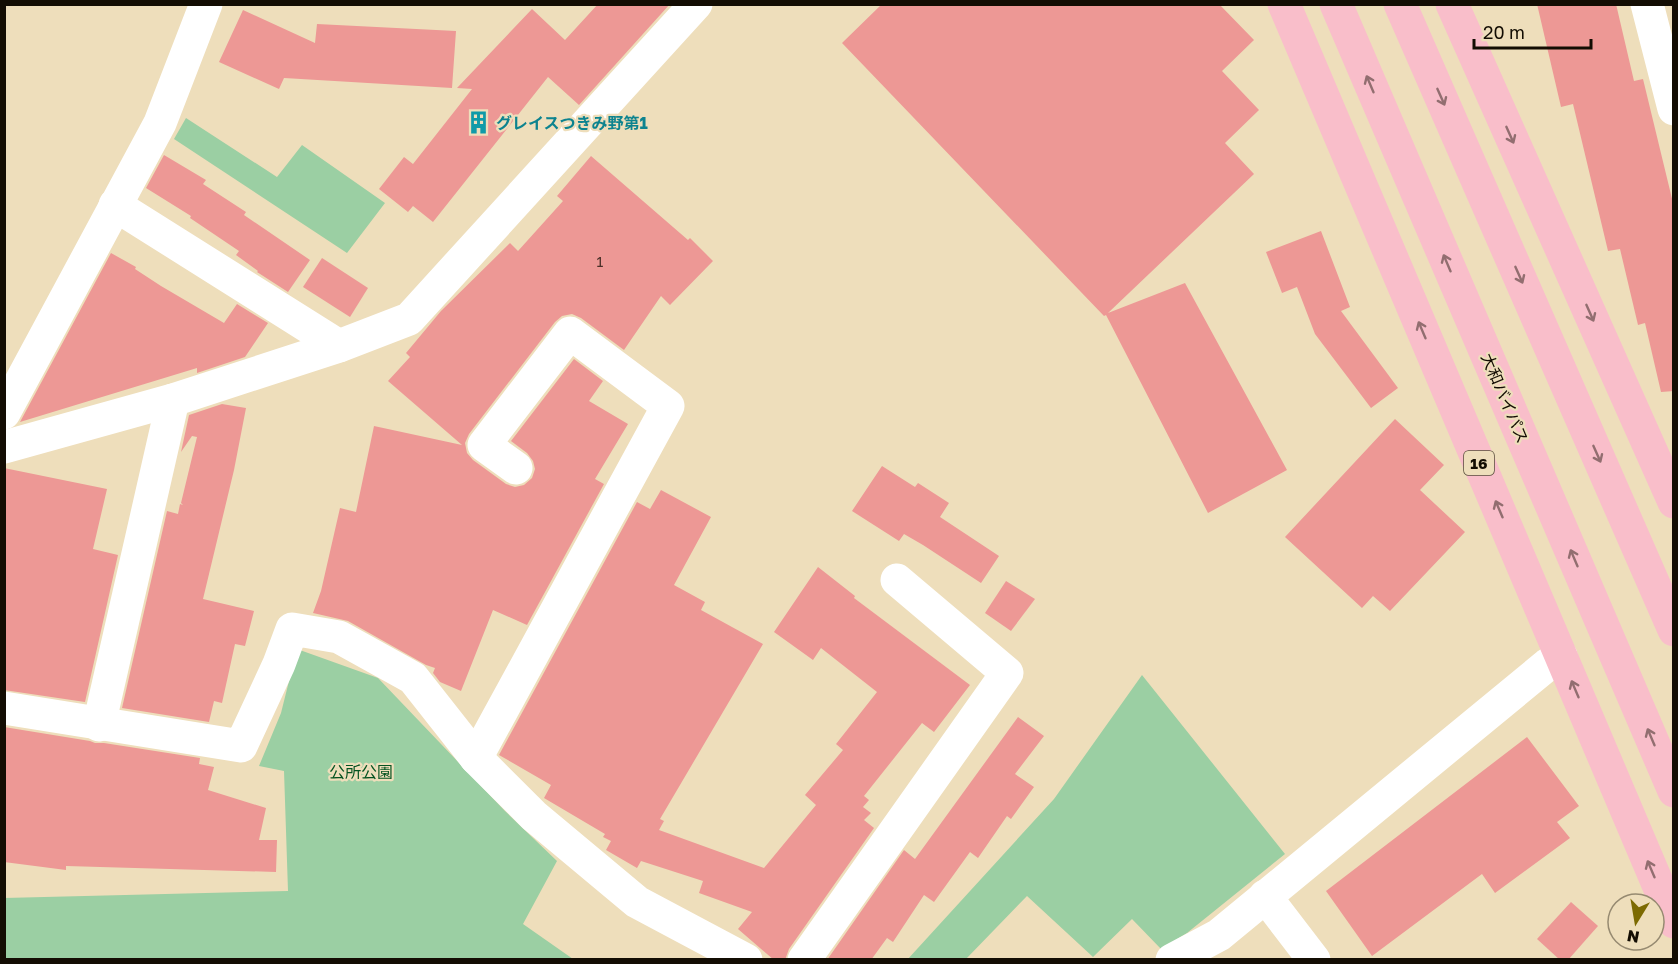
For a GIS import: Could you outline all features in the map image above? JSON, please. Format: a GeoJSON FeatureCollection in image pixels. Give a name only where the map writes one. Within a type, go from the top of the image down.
{"type":"FeatureCollection","features":[{"type":"Feature","properties":{"kind":"highway","name":"16"},"geometry":{"type":"LineString","coordinates":[[1284,4],[1674,922]]}},
{"type":"Feature","properties":{"kind":"highway","name":"大和バイパス"},"geometry":{"type":"LineString","coordinates":[[1336,4],[1674,791]]}},
{"type":"Feature","properties":{"kind":"highway"},"geometry":{"type":"LineString","coordinates":[[1400,4],[1674,630]]}},
{"type":"Feature","properties":{"kind":"highway"},"geometry":{"type":"LineString","coordinates":[[1452,4],[1673,501]]}},
{"type":"Feature","properties":{"kind":"street"},"geometry":{"type":"LineString","coordinates":[[4,413],[160,123],[206,4]]}},
{"type":"Feature","properties":{"kind":"street"},"geometry":{"type":"LineString","coordinates":[[4,447],[173,400],[339,346],[409,319],[696,4]]}},
{"type":"Feature","properties":{"kind":"street"},"geometry":{"type":"LineString","coordinates":[[1647,4],[1674,109]]}},
{"type":"Feature","properties":{"kind":"street"},"geometry":{"type":"LineString","coordinates":[[115,205],[339,346]]}},
{"type":"Feature","properties":{"kind":"street"},"geometry":{"type":"LineString","coordinates":[[476,758],[668,406],[570,333],[484,445],[516,468]]}},
{"type":"Feature","properties":{"kind":"street"},"geometry":{"type":"LineString","coordinates":[[99,725],[173,400]]}},
{"type":"Feature","properties":{"kind":"street"},"geometry":{"type":"LineString","coordinates":[[804,960],[1007,673],[897,580]]}},
{"type":"Feature","properties":{"kind":"street"},"geometry":{"type":"LineString","coordinates":[[4,708],[241,746],[279,664],[292,629],[339,637],[413,678],[476,758],[534,816],[636,902],[746,960]]}},
{"type":"Feature","properties":{"kind":"street"},"geometry":{"type":"LineString","coordinates":[[1172,960],[1219,934],[1547,665],[1561,656]]}},
{"type":"Feature","properties":{"kind":"street"},"geometry":{"type":"LineString","coordinates":[[1265,896],[1314,960]]}},
{"type":"Feature","properties":{"kind":"green space"},"geometry":{"type":"Polygon","coordinates":[[[186,118],[277,177],[302,145],[385,203],[347,253],[174,139],[186,118]]]}},
{"type":"Feature","properties":{"kind":"green space","name":"公所公園"},"geometry":{"type":"Polygon","coordinates":[[[297,649],[378,678],[505,811],[557,861],[523,924],[573,959],[5,959],[4,898],[288,891],[284,771],[259,766],[281,713],[297,649]]]}},
{"type":"Feature","properties":{"kind":"green space"},"geometry":{"type":"Polygon","coordinates":[[[1142,675],[1285,854],[1187,933],[1161,949],[1132,919],[1093,957],[1027,896],[966,959],[907,960],[1054,799],[1142,675]]]}},
{"type":"Feature","properties":{"kind":"building"},"geometry":{"type":"Polygon","coordinates":[[[598,4],[670,4],[579,105],[548,77],[433,222],[413,206],[408,212],[379,189],[404,157],[413,164],[472,89],[457,88],[532,9],[565,40],[598,4]]]}},
{"type":"Feature","properties":{"kind":"building"},"geometry":{"type":"Polygon","coordinates":[[[882,4],[1219,4],[1254,40],[1222,71],[1259,110],[1225,143],[1254,174],[1108,313],[1185,283],[1287,470],[1208,513],[1106,315],[1104,316],[842,43],[882,4]]]}},
{"type":"Feature","properties":{"kind":"building"},"geometry":{"type":"Polygon","coordinates":[[[1537,4],[1616,4],[1634,81],[1643,79],[1674,207],[1674,391],[1661,392],[1645,323],[1638,325],[1620,249],[1608,251],[1573,104],[1561,107],[1537,4]]]}},
{"type":"Feature","properties":{"kind":"building"},"geometry":{"type":"Polygon","coordinates":[[[243,10],[315,43],[317,24],[456,31],[452,88],[284,78],[279,89],[219,62],[243,10]]]}},
{"type":"Feature","properties":{"kind":"building"},"geometry":{"type":"Polygon","coordinates":[[[164,155],[206,180],[203,184],[246,212],[244,215],[310,260],[288,292],[236,255],[239,251],[190,218],[191,216],[146,188],[164,155]]]}},
{"type":"Feature","properties":{"kind":"building"},"geometry":{"type":"Polygon","coordinates":[[[591,156],[688,240],[690,238],[713,261],[670,305],[661,296],[624,350],[581,318],[572,314],[562,316],[469,434],[465,443],[467,453],[473,460],[506,484],[515,487],[524,485],[532,478],[535,469],[533,461],[527,453],[511,441],[574,359],[603,381],[589,401],[628,424],[595,479],[604,484],[527,625],[493,610],[461,691],[440,682],[433,673],[435,668],[348,621],[313,613],[321,591],[340,508],[356,512],[374,426],[462,445],[388,381],[410,357],[406,353],[441,311],[510,243],[518,251],[563,201],[557,196],[591,156]]]}},
{"type":"Feature","properties":{"kind":"building"},"geometry":{"type":"Polygon","coordinates":[[[1321,231],[1350,307],[1341,311],[1398,388],[1371,408],[1315,334],[1297,287],[1282,293],[1266,252],[1321,231]]]}},
{"type":"Feature","properties":{"kind":"building"},"geometry":{"type":"Polygon","coordinates":[[[111,253],[224,323],[237,304],[268,323],[245,357],[197,373],[197,368],[20,422],[111,253]]]}},
{"type":"Feature","properties":{"kind":"building"},"geometry":{"type":"Polygon","coordinates":[[[322,258],[368,288],[350,317],[303,287],[322,258]]]}},
{"type":"Feature","properties":{"kind":"building"},"geometry":{"type":"Polygon","coordinates":[[[222,404],[246,408],[234,470],[203,599],[254,611],[245,646],[235,644],[222,703],[214,701],[209,722],[122,708],[167,511],[178,514],[180,504],[183,505],[181,503],[197,437],[192,436],[181,452],[189,415],[222,404]]]}},
{"type":"Feature","properties":{"kind":"building"},"geometry":{"type":"Polygon","coordinates":[[[1395,419],[1444,465],[1420,490],[1465,532],[1390,611],[1373,596],[1362,608],[1285,537],[1395,419]]]}},
{"type":"Feature","properties":{"kind":"building"},"geometry":{"type":"Polygon","coordinates":[[[882,466],[915,487],[918,483],[949,503],[940,517],[999,556],[981,583],[904,534],[899,541],[852,511],[882,466]]]}},
{"type":"Feature","properties":{"kind":"building"},"geometry":{"type":"Polygon","coordinates":[[[4,468],[107,489],[93,549],[118,555],[85,702],[4,690],[4,468]]]}},
{"type":"Feature","properties":{"kind":"building"},"geometry":{"type":"Polygon","coordinates":[[[661,490],[711,517],[674,585],[705,602],[701,610],[763,644],[660,819],[664,821],[659,830],[764,868],[816,805],[805,795],[843,750],[836,744],[877,692],[821,648],[813,660],[774,632],[818,567],[855,596],[854,598],[970,685],[934,732],[922,723],[864,796],[869,800],[863,807],[871,813],[864,820],[874,828],[789,949],[785,960],[774,960],[738,929],[752,912],[699,893],[703,881],[641,861],[637,868],[606,850],[611,841],[603,837],[605,834],[544,798],[551,785],[499,755],[637,502],[650,509],[661,490]]]}},
{"type":"Feature","properties":{"kind":"building"},"geometry":{"type":"Polygon","coordinates":[[[1006,581],[1035,599],[1011,631],[985,613],[1006,581]]]}},
{"type":"Feature","properties":{"kind":"building"},"geometry":{"type":"Polygon","coordinates":[[[1018,717],[1044,736],[1015,774],[1034,787],[1011,819],[1007,816],[978,858],[970,852],[934,902],[924,895],[893,942],[887,938],[871,960],[827,960],[904,850],[915,859],[1018,717]]]}},
{"type":"Feature","properties":{"kind":"building"},"geometry":{"type":"Polygon","coordinates":[[[4,727],[200,758],[199,764],[214,767],[208,790],[266,808],[259,840],[277,840],[276,872],[66,866],[66,870],[4,862],[4,727]]]}},
{"type":"Feature","properties":{"kind":"building"},"geometry":{"type":"Polygon","coordinates":[[[1527,737],[1579,806],[1557,822],[1570,838],[1495,893],[1482,874],[1372,956],[1326,891],[1527,737]]]}},
{"type":"Feature","properties":{"kind":"building"},"geometry":{"type":"Polygon","coordinates":[[[1571,902],[1598,926],[1568,960],[1560,960],[1537,939],[1571,902]]]}},
{"type":"Feature","properties":{"kind":"place","name":"グレイスつきみ野第1"},"geometry":{"type":"Point","coordinates":[478,123]}}]}
